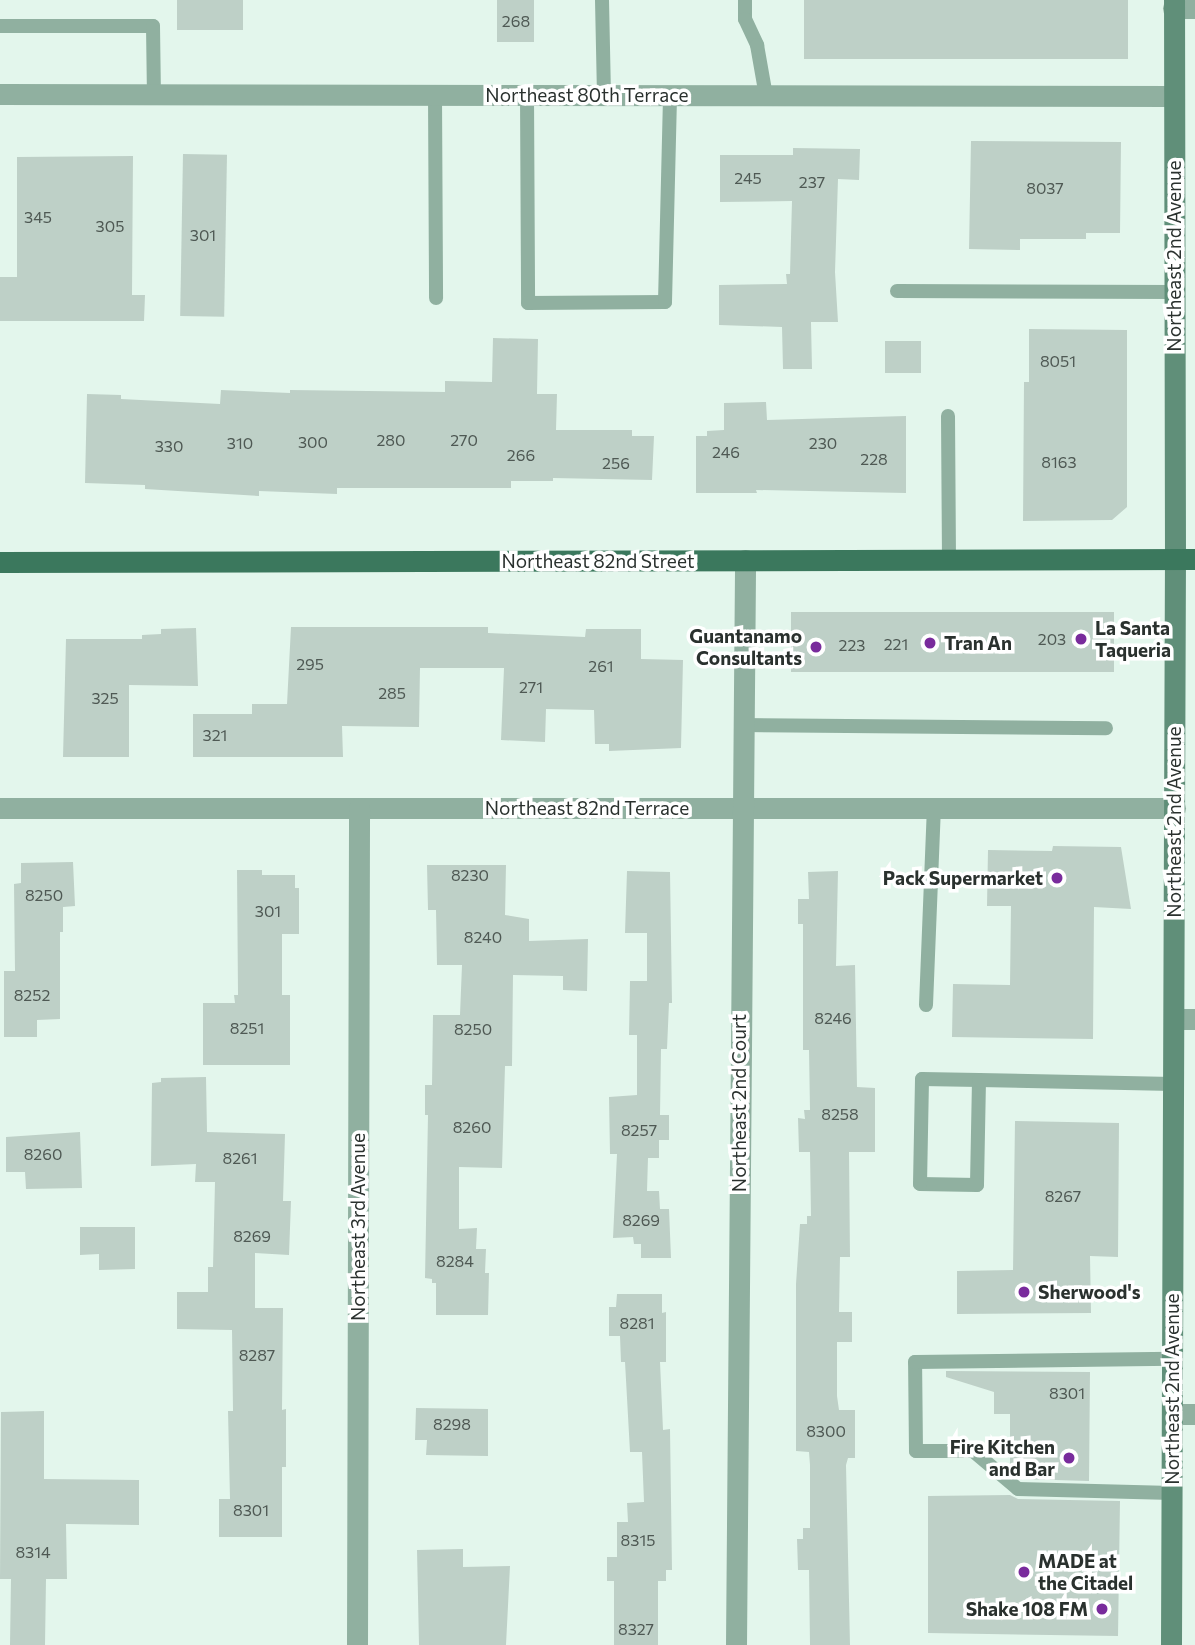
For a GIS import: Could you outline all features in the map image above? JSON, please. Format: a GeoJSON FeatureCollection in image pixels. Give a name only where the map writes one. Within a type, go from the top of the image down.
{"type":"FeatureCollection","features":[{"type":"Feature","properties":{"kind":"main road","name":"Northeast 2nd Avenue"},"geometry":{"type":"LineString","coordinates":[[1171,1645],[1175,808],[1185,559],[1174,292],[1174,4]]}},
{"type":"Feature","properties":{"kind":"main road","name":"Northeast 82nd Street"},"geometry":{"type":"LineString","coordinates":[[0,562],[1185,559]]}},
{"type":"Feature","properties":{"kind":"street"},"geometry":{"type":"LineString","coordinates":[[1174,4],[1195,8]]}},
{"type":"Feature","properties":{"kind":"street","name":"Northeast 80th Terrace"},"geometry":{"type":"LineString","coordinates":[[0,94],[1174,96]]}},
{"type":"Feature","properties":{"kind":"street","name":"Northeast 2nd Court"},"geometry":{"type":"LineString","coordinates":[[736,1645],[744,560]]}},
{"type":"Feature","properties":{"kind":"street","name":"Northeast 82nd Terrace"},"geometry":{"type":"LineString","coordinates":[[0,807],[1175,808]]}},
{"type":"Feature","properties":{"kind":"street","name":"Northeast 3rd Avenue"},"geometry":{"type":"LineString","coordinates":[[356,1645],[359,808]]}},
{"type":"Feature","properties":{"kind":"street"},"geometry":{"type":"LineString","coordinates":[[1174,1019],[1195,1019]]}},
{"type":"Feature","properties":{"kind":"street"},"geometry":{"type":"LineString","coordinates":[[1172,1414],[1195,1414]]}},
{"type":"Feature","properties":{"kind":"lane"},"geometry":{"type":"LineString","coordinates":[[602,0],[604,95]]}},
{"type":"Feature","properties":{"kind":"lane"},"geometry":{"type":"LineString","coordinates":[[745,0],[744,19],[757,45],[766,96]]}},
{"type":"Feature","properties":{"kind":"lane"},"geometry":{"type":"LineString","coordinates":[[0,26],[153,26],[154,94]]}},
{"type":"Feature","properties":{"kind":"lane"},"geometry":{"type":"LineString","coordinates":[[435,95],[436,298]]}},
{"type":"Feature","properties":{"kind":"lane"},"geometry":{"type":"LineString","coordinates":[[527,95],[528,303],[665,302],[670,96]]}},
{"type":"Feature","properties":{"kind":"lane"},"geometry":{"type":"LineString","coordinates":[[897,291],[1174,292]]}},
{"type":"Feature","properties":{"kind":"lane"},"geometry":{"type":"LineString","coordinates":[[948,416],[949,559]]}},
{"type":"Feature","properties":{"kind":"lane"},"geometry":{"type":"LineString","coordinates":[[742,725],[1106,728]]}},
{"type":"Feature","properties":{"kind":"lane"},"geometry":{"type":"LineString","coordinates":[[926,1005],[934,808]]}},
{"type":"Feature","properties":{"kind":"lane"},"geometry":{"type":"LineString","coordinates":[[979,1080],[977,1185],[920,1184],[922,1079],[979,1080],[1173,1084]]}},
{"type":"Feature","properties":{"kind":"lane"},"geometry":{"type":"LineString","coordinates":[[1172,1359],[915,1362],[916,1451],[972,1451],[1018,1489],[1172,1493]]}},
{"type":"Feature","properties":{"kind":"building"},"geometry":{"type":"Polygon","coordinates":[[[177,0],[243,0],[243,30],[177,30],[177,0]]]}},
{"type":"Feature","properties":{"kind":"building"},"geometry":{"type":"Polygon","coordinates":[[[497,0],[534,0],[534,42],[497,42],[497,0]]]}},
{"type":"Feature","properties":{"kind":"building"},"geometry":{"type":"Polygon","coordinates":[[[804,0],[1128,0],[1128,59],[804,59],[804,0]]]}},
{"type":"Feature","properties":{"kind":"building"},"geometry":{"type":"Polygon","coordinates":[[[971,141],[1121,142],[1120,233],[1086,233],[1086,239],[1020,239],[1020,250],[969,249],[971,141]]]}},
{"type":"Feature","properties":{"kind":"building"},"geometry":{"type":"Polygon","coordinates":[[[793,148],[860,149],[859,180],[838,179],[835,272],[838,322],[811,322],[812,369],[783,369],[782,327],[719,325],[719,285],[787,284],[786,274],[790,274],[792,201],[720,202],[720,155],[793,155],[793,148]]]}},
{"type":"Feature","properties":{"kind":"building"},"geometry":{"type":"Polygon","coordinates":[[[183,154],[227,155],[224,317],[180,316],[183,154]]]}},
{"type":"Feature","properties":{"kind":"building"},"geometry":{"type":"Polygon","coordinates":[[[133,156],[132,295],[145,295],[144,321],[0,321],[0,277],[17,277],[17,157],[133,156]]]}},
{"type":"Feature","properties":{"kind":"building"},"geometry":{"type":"Polygon","coordinates":[[[1029,329],[1127,330],[1127,507],[1112,520],[1023,521],[1024,382],[1029,382],[1029,329]]]}},
{"type":"Feature","properties":{"kind":"building"},"geometry":{"type":"Polygon","coordinates":[[[493,338],[538,339],[537,394],[557,394],[556,430],[632,430],[632,436],[654,436],[652,480],[553,478],[553,481],[511,481],[511,488],[337,488],[337,494],[259,491],[259,496],[145,489],[145,485],[85,483],[87,394],[121,395],[121,399],[220,404],[221,390],[290,393],[290,390],[445,392],[445,381],[492,382],[493,338]]]}},
{"type":"Feature","properties":{"kind":"building"},"geometry":{"type":"Polygon","coordinates":[[[885,341],[921,341],[921,373],[885,373],[885,341]]]}},
{"type":"Feature","properties":{"kind":"building"},"geometry":{"type":"Polygon","coordinates":[[[766,402],[767,420],[906,416],[906,493],[756,490],[757,493],[696,493],[696,436],[707,436],[707,431],[724,430],[724,403],[766,402]]]}},
{"type":"Feature","properties":{"kind":"building"},"geometry":{"type":"Polygon","coordinates":[[[791,612],[1114,612],[1114,672],[791,672],[791,612]]]}},
{"type":"Feature","properties":{"kind":"building"},"geometry":{"type":"Polygon","coordinates":[[[291,627],[488,627],[488,633],[585,637],[586,629],[641,629],[641,659],[683,660],[681,748],[609,751],[609,744],[595,744],[594,710],[546,709],[545,742],[501,740],[504,668],[420,668],[419,727],[342,726],[343,757],[193,757],[193,714],[252,714],[252,704],[287,704],[291,627]]]}},
{"type":"Feature","properties":{"kind":"building"},"geometry":{"type":"Polygon","coordinates":[[[196,628],[198,686],[129,685],[129,757],[63,757],[66,639],[142,639],[142,635],[161,634],[161,629],[196,628]]]}},
{"type":"Feature","properties":{"kind":"building"},"geometry":{"type":"Polygon","coordinates":[[[1053,846],[1121,847],[1131,909],[1094,907],[1093,1039],[952,1037],[953,984],[1010,985],[1011,906],[987,906],[988,850],[1052,851],[1053,846]]]}},
{"type":"Feature","properties":{"kind":"building"},"geometry":{"type":"Polygon","coordinates":[[[73,862],[75,906],[63,907],[63,932],[60,932],[60,1019],[37,1020],[37,1037],[4,1037],[4,971],[15,971],[14,884],[21,883],[21,863],[73,862]]]}},
{"type":"Feature","properties":{"kind":"building"},"geometry":{"type":"Polygon","coordinates":[[[427,865],[506,865],[505,915],[529,919],[529,941],[588,939],[587,991],[563,990],[563,976],[513,975],[512,1066],[505,1066],[502,1168],[459,1167],[459,1229],[477,1228],[476,1249],[486,1249],[485,1273],[489,1273],[488,1315],[436,1315],[436,1283],[425,1278],[428,1115],[425,1115],[425,1085],[432,1085],[433,1015],[460,1015],[462,965],[437,965],[436,910],[428,910],[427,865]]]}},
{"type":"Feature","properties":{"kind":"building"},"geometry":{"type":"Polygon","coordinates":[[[237,870],[262,870],[262,875],[295,875],[295,888],[299,888],[299,934],[282,934],[282,995],[290,995],[290,1065],[203,1065],[203,1003],[235,1003],[234,995],[238,995],[237,870]]]}},
{"type":"Feature","properties":{"kind":"building"},"geometry":{"type":"Polygon","coordinates":[[[627,871],[670,872],[672,1003],[669,1003],[667,1049],[661,1049],[660,1115],[669,1115],[669,1140],[659,1140],[659,1158],[648,1158],[647,1191],[659,1191],[660,1209],[669,1209],[671,1258],[641,1258],[641,1244],[634,1244],[633,1237],[613,1238],[617,1154],[610,1154],[609,1097],[637,1095],[637,1035],[629,1035],[630,981],[647,981],[647,933],[625,933],[627,871]]]}},
{"type":"Feature","properties":{"kind":"building"},"geometry":{"type":"Polygon","coordinates":[[[838,871],[836,966],[855,965],[857,1087],[875,1088],[875,1152],[849,1152],[850,1257],[840,1257],[839,1312],[852,1312],[852,1342],[837,1342],[837,1396],[839,1410],[855,1410],[855,1458],[848,1458],[846,1465],[850,1645],[810,1645],[809,1570],[798,1570],[797,1539],[803,1539],[803,1528],[810,1528],[809,1452],[796,1451],[796,1284],[800,1224],[807,1224],[807,1216],[811,1216],[810,1152],[799,1152],[798,1118],[805,1119],[804,1110],[810,1110],[809,1050],[803,1050],[803,924],[798,924],[798,899],[809,899],[808,872],[838,871]]]}},
{"type":"Feature","properties":{"kind":"building"},"geometry":{"type":"Polygon","coordinates":[[[206,1077],[207,1132],[285,1134],[283,1201],[291,1201],[289,1255],[255,1253],[255,1308],[283,1308],[282,1410],[286,1409],[286,1467],[282,1467],[282,1537],[219,1537],[219,1499],[230,1499],[228,1411],[233,1411],[232,1330],[177,1329],[177,1292],[208,1292],[208,1267],[213,1267],[215,1182],[195,1182],[196,1164],[151,1166],[152,1083],[161,1082],[161,1078],[206,1077]]]}},
{"type":"Feature","properties":{"kind":"building"},"geometry":{"type":"Polygon","coordinates":[[[1015,1121],[1119,1123],[1118,1257],[1090,1256],[1091,1313],[957,1314],[957,1271],[1013,1270],[1015,1121]]]}},
{"type":"Feature","properties":{"kind":"building"},"geometry":{"type":"Polygon","coordinates":[[[80,1132],[82,1188],[26,1189],[25,1172],[6,1172],[6,1137],[80,1132]]]}},
{"type":"Feature","properties":{"kind":"building"},"geometry":{"type":"Polygon","coordinates":[[[80,1227],[135,1227],[135,1269],[99,1270],[99,1254],[80,1255],[80,1227]]]}},
{"type":"Feature","properties":{"kind":"building"},"geometry":{"type":"Polygon","coordinates":[[[617,1294],[662,1294],[662,1313],[666,1312],[666,1362],[660,1362],[663,1430],[670,1429],[672,1570],[666,1570],[666,1581],[658,1581],[658,1645],[614,1645],[614,1581],[607,1581],[607,1557],[617,1557],[617,1522],[628,1522],[627,1503],[644,1502],[642,1452],[630,1452],[625,1362],[621,1362],[620,1336],[609,1336],[609,1307],[616,1307],[617,1294]]]}},
{"type":"Feature","properties":{"kind":"building"},"geometry":{"type":"Polygon","coordinates":[[[946,1371],[1090,1372],[1089,1481],[1022,1479],[1010,1469],[1010,1414],[994,1414],[994,1392],[946,1377],[946,1371]]]}},
{"type":"Feature","properties":{"kind":"building"},"geometry":{"type":"Polygon","coordinates":[[[416,1408],[488,1409],[488,1456],[426,1455],[427,1440],[415,1440],[416,1408]]]}},
{"type":"Feature","properties":{"kind":"building"},"geometry":{"type":"Polygon","coordinates":[[[44,1411],[44,1479],[139,1480],[139,1525],[66,1524],[67,1579],[46,1579],[45,1645],[10,1645],[11,1579],[0,1579],[1,1412],[44,1411]]]}},
{"type":"Feature","properties":{"kind":"building","name":"MADE at the Citadel"},"geometry":{"type":"Polygon","coordinates":[[[1010,1495],[1018,1499],[1120,1501],[1118,1636],[928,1633],[928,1496],[1010,1495]]]}},
{"type":"Feature","properties":{"kind":"building"},"geometry":{"type":"Polygon","coordinates":[[[463,1549],[463,1567],[510,1566],[506,1645],[419,1645],[417,1550],[463,1549]]]}},
{"type":"Feature","properties":{"kind":"place","name":"La Santa Taqueria"},"geometry":{"type":"Point","coordinates":[1081,639]}},
{"type":"Feature","properties":{"kind":"place","name":"Tran An"},"geometry":{"type":"Point","coordinates":[930,643]}},
{"type":"Feature","properties":{"kind":"place","name":"Guantanamo Consultants"},"geometry":{"type":"Point","coordinates":[816,647]}},
{"type":"Feature","properties":{"kind":"place","name":"Pack Supermarket"},"geometry":{"type":"Point","coordinates":[1057,878]}},
{"type":"Feature","properties":{"kind":"place","name":"Sherwood's"},"geometry":{"type":"Point","coordinates":[1024,1292]}},
{"type":"Feature","properties":{"kind":"place","name":"Fire Kitchen and Bar"},"geometry":{"type":"Point","coordinates":[1069,1458]}},
{"type":"Feature","properties":{"kind":"place","name":"MADE at the Citadel"},"geometry":{"type":"Point","coordinates":[1024,1572]}},
{"type":"Feature","properties":{"kind":"place","name":"Shake 108 FM"},"geometry":{"type":"Point","coordinates":[1102,1609]}}]}
